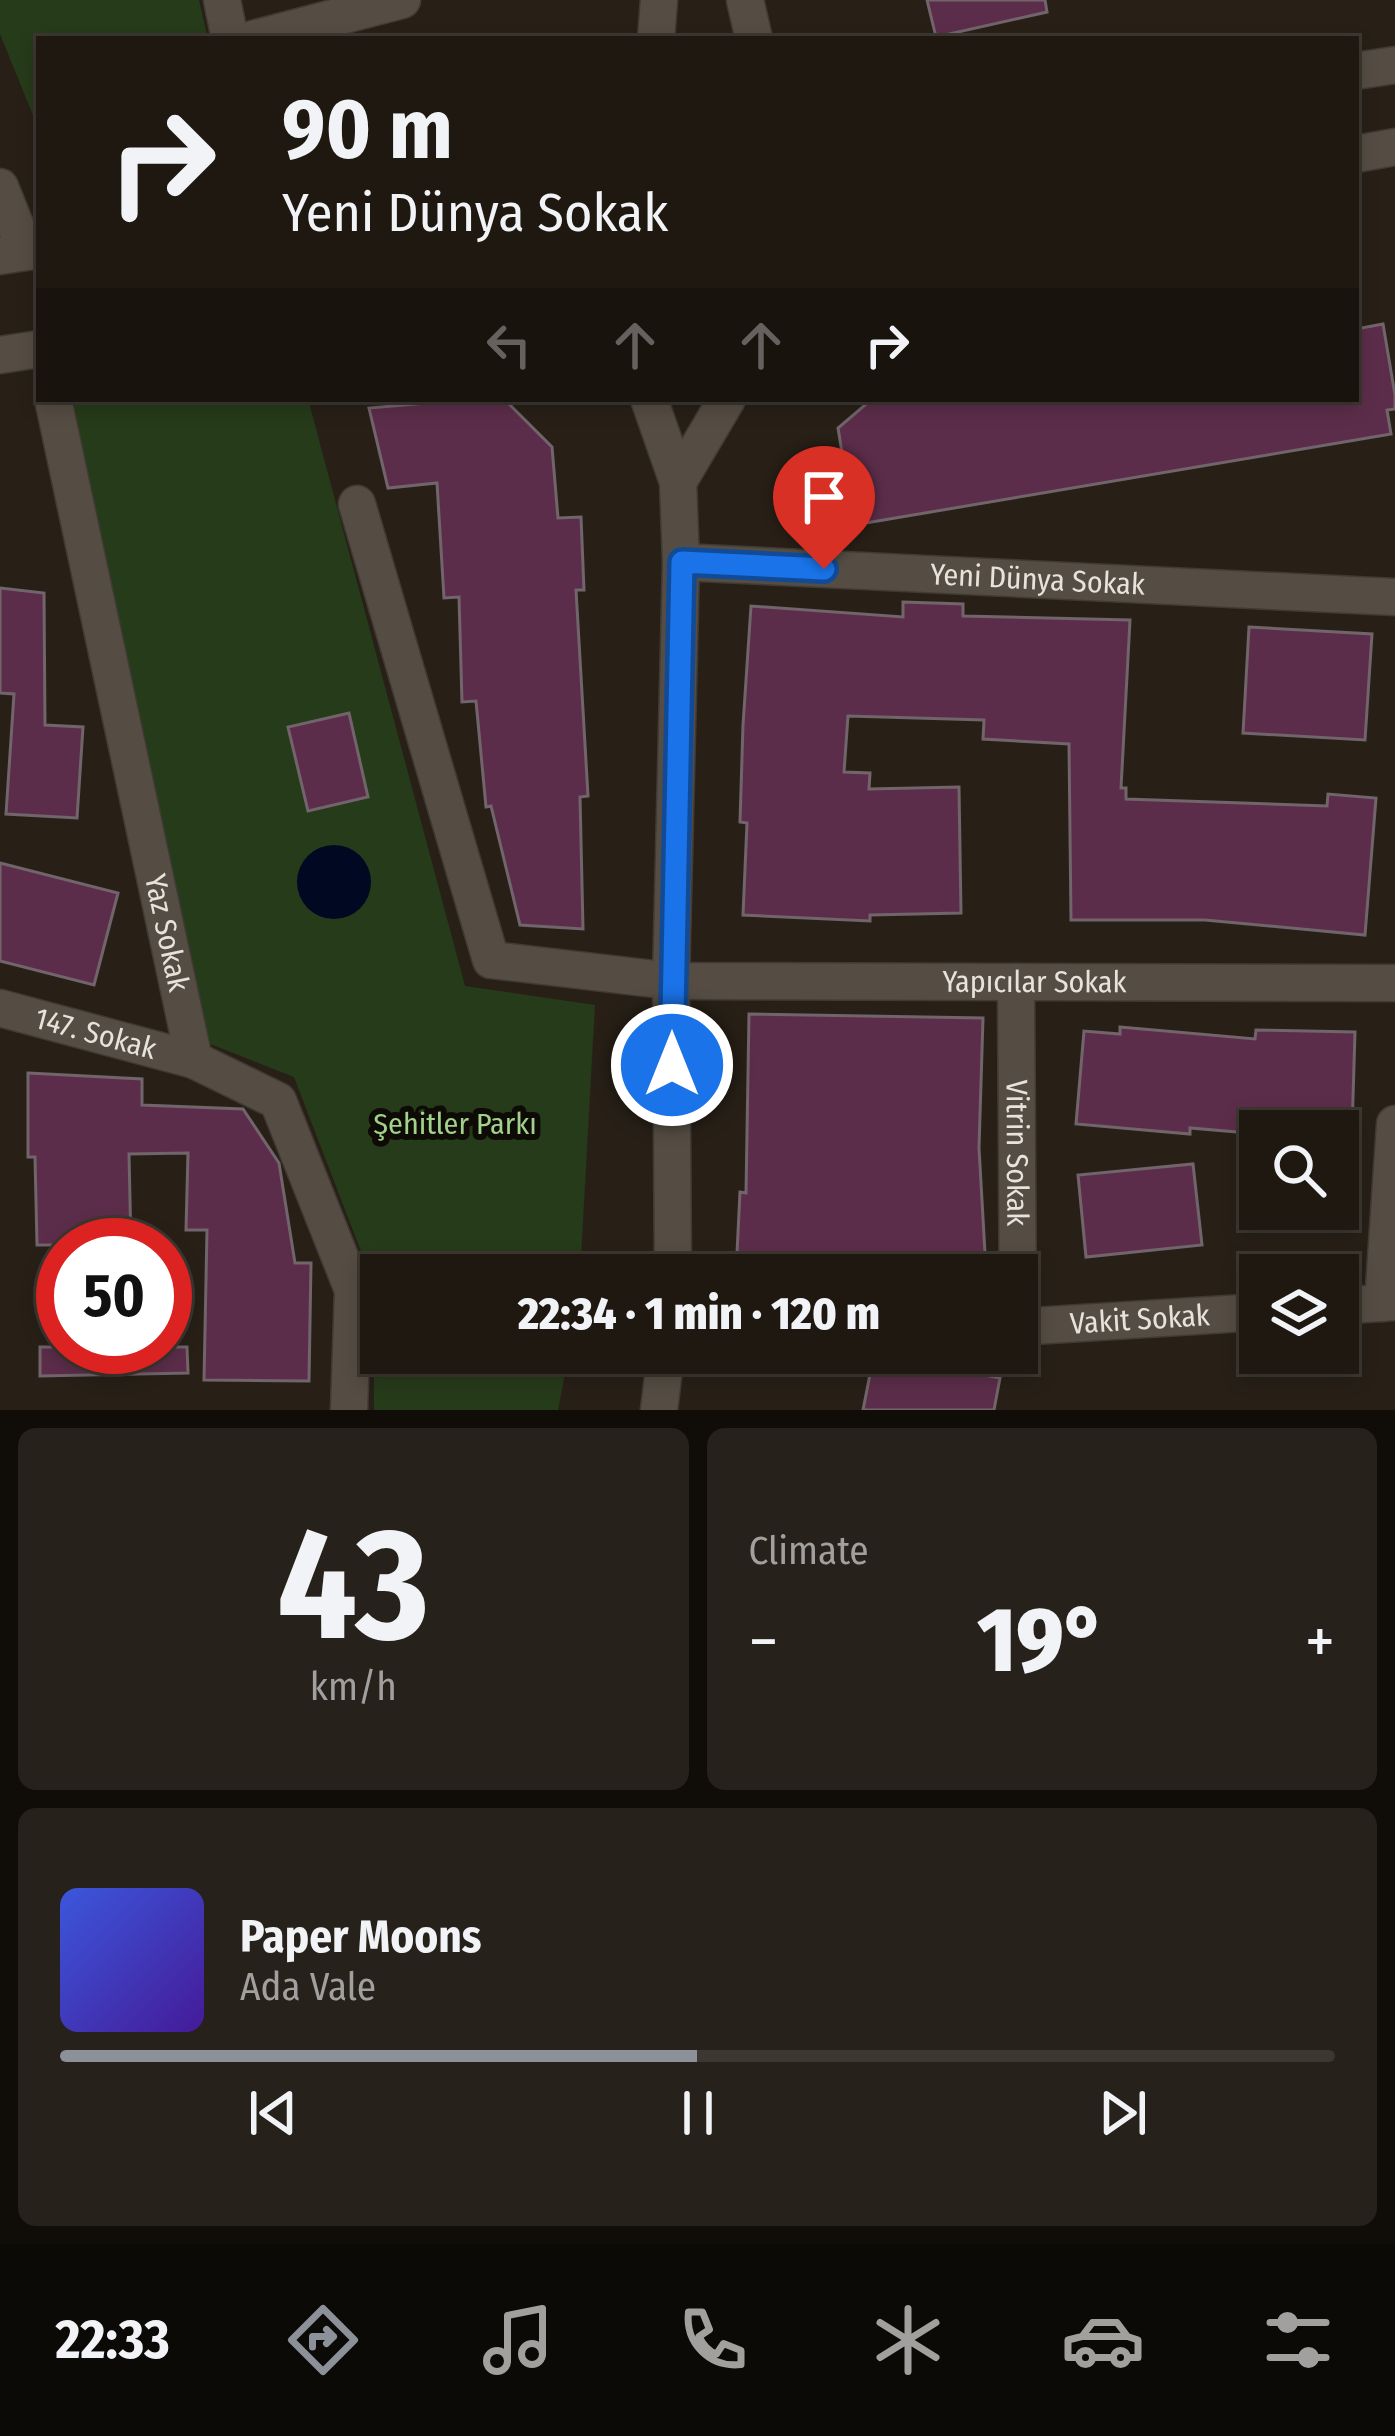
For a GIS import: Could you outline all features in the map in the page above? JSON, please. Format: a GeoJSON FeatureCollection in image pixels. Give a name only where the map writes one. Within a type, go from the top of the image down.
{"type":"FeatureCollection","features":[{"type":"Feature","properties":{"kind":"street"},"geometry":{"type":"LineString","coordinates":[[222,0],[229,36]]}},
{"type":"Feature","properties":{"kind":"street"},"geometry":{"type":"LineString","coordinates":[[264,36],[402,0]]}},
{"type":"Feature","properties":{"kind":"street"},"geometry":{"type":"LineString","coordinates":[[656,36],[659,0]]}},
{"type":"Feature","properties":{"kind":"street"},"geometry":{"type":"LineString","coordinates":[[745,0],[753,36]]}},
{"type":"Feature","properties":{"kind":"street"},"geometry":{"type":"LineString","coordinates":[[1359,71],[1395,65]]}},
{"type":"Feature","properties":{"kind":"street"},"geometry":{"type":"LineString","coordinates":[[1359,154],[1395,148]]}},
{"type":"Feature","properties":{"kind":"street"},"geometry":{"type":"LineString","coordinates":[[0,187],[22,253]]}},
{"type":"Feature","properties":{"kind":"street"},"geometry":{"type":"LineString","coordinates":[[0,355],[36,349]]}},
{"type":"Feature","properties":{"kind":"street","name":"Yaz Sokak"},"geometry":{"type":"LineString","coordinates":[[53,402],[194,1060]]}},
{"type":"Feature","properties":{"kind":"street"},"geometry":{"type":"LineString","coordinates":[[650,402],[678,482],[682,562],[671,981],[673,1254]]}},
{"type":"Feature","properties":{"kind":"street"},"geometry":{"type":"LineString","coordinates":[[678,482],[725,402]]}},
{"type":"Feature","properties":{"kind":"street","name":"Yapıcılar Sokak"},"geometry":{"type":"LineString","coordinates":[[357,503],[490,960],[671,981],[1395,983]]}},
{"type":"Feature","properties":{"kind":"street","name":"Yeni Dünya Sokak"},"geometry":{"type":"LineString","coordinates":[[682,562],[1395,597]]}},
{"type":"Feature","properties":{"kind":"street","name":"Vitrin Sokak"},"geometry":{"type":"LineString","coordinates":[[1016,982],[1017,1254]]}},
{"type":"Feature","properties":{"kind":"street","name":"147. Sokak"},"geometry":{"type":"LineString","coordinates":[[0,1008],[194,1060]]}},
{"type":"Feature","properties":{"kind":"street"},"geometry":{"type":"LineString","coordinates":[[194,1060],[278,1101],[353,1290],[349,1410]]}},
{"type":"Feature","properties":{"kind":"street"},"geometry":{"type":"LineString","coordinates":[[1359,1304],[1389,1302],[1395,1124]]}},
{"type":"Feature","properties":{"kind":"street","name":"Vakit Sokak"},"geometry":{"type":"LineString","coordinates":[[1038,1326],[1239,1313]]}},
{"type":"Feature","properties":{"kind":"street"},"geometry":{"type":"LineString","coordinates":[[659,1410],[663,1374]]}},
{"type":"Feature","properties":{"kind":"green space"},"geometry":{"type":"Polygon","coordinates":[[[0,0],[199,0],[207,36],[36,36],[36,123],[0,34],[0,0]]]}},
{"type":"Feature","properties":{"kind":"green space","name":"Şehitler Parkı"},"geometry":{"type":"Polygon","coordinates":[[[74,402],[309,402],[465,986],[595,1005],[581,1254],[362,1254],[294,1077],[208,1043],[115,620],[74,402]]]}},
{"type":"Feature","properties":{"kind":"green space","name":"Şehitler Parkı"},"geometry":{"type":"Polygon","coordinates":[[[374,1374],[565,1374],[558,1410],[374,1410],[374,1374]]]}},
{"type":"Feature","properties":{"kind":"water"},"geometry":{"type":"Polygon","coordinates":[[[334,845],[361,855],[371,882],[361,909],[334,919],[307,909],[297,882],[307,855],[334,845]]]}},
{"type":"Feature","properties":{"kind":"building"},"geometry":{"type":"Polygon","coordinates":[[[927,0],[1045,0],[1047,12],[936,36],[927,0]]]}},
{"type":"Feature","properties":{"kind":"building"},"geometry":{"type":"Polygon","coordinates":[[[1383,324],[1395,395],[1395,409],[1387,410],[1391,434],[854,525],[838,428],[868,402],[1359,402],[1359,328],[1383,324]]]}},
{"type":"Feature","properties":{"kind":"building"},"geometry":{"type":"Polygon","coordinates":[[[507,402],[552,447],[558,518],[581,517],[584,590],[576,590],[588,796],[580,797],[583,929],[520,925],[491,806],[486,807],[476,701],[462,702],[459,597],[444,598],[437,483],[388,488],[369,408],[507,402]]]}},
{"type":"Feature","properties":{"kind":"building"},"geometry":{"type":"Polygon","coordinates":[[[0,588],[44,593],[45,725],[83,727],[77,818],[6,814],[14,694],[0,693],[0,588]]]}},
{"type":"Feature","properties":{"kind":"building"},"geometry":{"type":"Polygon","coordinates":[[[903,602],[963,604],[963,616],[1130,620],[1121,788],[1126,788],[1126,799],[1327,806],[1328,794],[1376,798],[1365,935],[1205,920],[1071,920],[1069,744],[983,739],[984,720],[848,716],[844,772],[870,773],[869,789],[959,787],[961,913],[870,915],[870,921],[743,915],[747,823],[740,822],[751,606],[903,617],[903,602]]]}},
{"type":"Feature","properties":{"kind":"building"},"geometry":{"type":"Polygon","coordinates":[[[1249,627],[1372,634],[1365,740],[1243,733],[1249,627]]]}},
{"type":"Feature","properties":{"kind":"building"},"geometry":{"type":"Polygon","coordinates":[[[349,713],[368,797],[308,811],[288,727],[349,713]]]}},
{"type":"Feature","properties":{"kind":"building"},"geometry":{"type":"Polygon","coordinates":[[[0,863],[118,893],[94,985],[0,961],[0,863]]]}},
{"type":"Feature","properties":{"kind":"building"},"geometry":{"type":"Polygon","coordinates":[[[749,1014],[983,1018],[979,1148],[985,1253],[737,1253],[740,1192],[746,1193],[749,1014]]]}},
{"type":"Feature","properties":{"kind":"building"},"geometry":{"type":"Polygon","coordinates":[[[1120,1027],[1255,1039],[1256,1030],[1355,1032],[1353,1110],[1239,1110],[1239,1132],[1190,1128],[1190,1134],[1076,1124],[1084,1031],[1120,1034],[1120,1027]]]}},
{"type":"Feature","properties":{"kind":"building"},"geometry":{"type":"Polygon","coordinates":[[[28,1073],[142,1079],[142,1105],[243,1109],[279,1163],[295,1263],[311,1263],[309,1381],[204,1380],[207,1230],[192,1230],[192,1218],[186,1218],[188,1153],[129,1154],[130,1218],[36,1218],[35,1157],[28,1157],[28,1073]]]}},
{"type":"Feature","properties":{"kind":"building"},"geometry":{"type":"Polygon","coordinates":[[[1193,1164],[1202,1245],[1086,1257],[1078,1175],[1193,1164]]]}},
{"type":"Feature","properties":{"kind":"building"},"geometry":{"type":"Polygon","coordinates":[[[40,1374],[139,1374],[40,1376],[40,1374]]]}},
{"type":"Feature","properties":{"kind":"building"},"geometry":{"type":"Polygon","coordinates":[[[870,1374],[1000,1378],[994,1410],[863,1410],[870,1374]]]}},
{"type":"Feature","properties":{"kind":"route"},"geometry":{"type":"LineString","coordinates":[[672,1065],[682,562],[824,569]]}}]}
